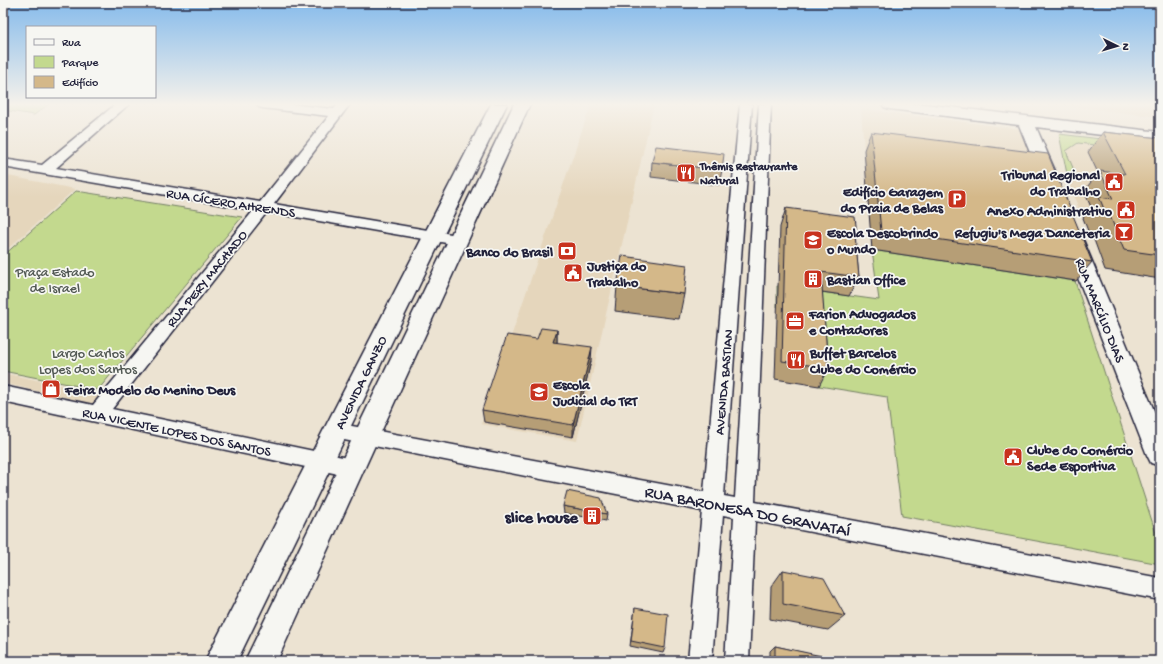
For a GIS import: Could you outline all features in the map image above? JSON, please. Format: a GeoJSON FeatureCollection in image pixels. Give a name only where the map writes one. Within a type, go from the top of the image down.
{"type":"FeatureCollection","features":[{"type":"Feature","properties":{"kind":"street"},"geometry":{"type":"LineString","coordinates":[[45,170],[86,135]]}},
{"type":"Feature","properties":{"kind":"street","name":"RUA PERY MACHADO"},"geometry":{"type":"LineString","coordinates":[[97,414],[264,207],[319,135]]}},
{"type":"Feature","properties":{"kind":"street","name":"AVENIDA GANZO"},"geometry":{"type":"LineString","coordinates":[[221,661],[484,135]]}},
{"type":"Feature","properties":{"kind":"street","name":"AVENIDA GANZO"},"geometry":{"type":"LineString","coordinates":[[261,661],[508,135]]}},
{"type":"Feature","properties":{"kind":"street","name":"AVENIDA BASTIAN"},"geometry":{"type":"LineString","coordinates":[[700,661],[744,135]]}},
{"type":"Feature","properties":{"kind":"street","name":"AVENIDA BASTIAN"},"geometry":{"type":"LineString","coordinates":[[736,661],[763,135]]}},
{"type":"Feature","properties":{"kind":"street"},"geometry":{"type":"LineString","coordinates":[[1031,135],[1057,198]]}},
{"type":"Feature","properties":{"kind":"street"},"geometry":{"type":"LineString","coordinates":[[1144,135],[1160,137]]}},
{"type":"Feature","properties":{"kind":"street"},"geometry":{"type":"LineString","coordinates":[[482,138],[505,141]]}},
{"type":"Feature","properties":{"kind":"street","name":"RUA CÍCERO AHRENDS"},"geometry":{"type":"LineString","coordinates":[[3,163],[458,240]]}},
{"type":"Feature","properties":{"kind":"street"},"geometry":{"type":"LineString","coordinates":[[741,169],[761,172]]}},
{"type":"Feature","properties":{"kind":"street","name":"RUA MARCÍLIO DIAS"},"geometry":{"type":"LineString","coordinates":[[1067,225],[1160,455]]}},
{"type":"Feature","properties":{"kind":"street"},"geometry":{"type":"LineString","coordinates":[[729,310],[754,314]]}},
{"type":"Feature","properties":{"kind":"street","name":"RUA VICENTE LOPES DOS SANTOS"},"geometry":{"type":"LineString","coordinates":[[3,394],[352,468]]}},
{"type":"Feature","properties":{"kind":"street","name":"RUA BARONESA DO GRAVATAÍ"},"geometry":{"type":"LineString","coordinates":[[336,432],[1160,589]]}},
{"type":"Feature","properties":{"kind":"shaded area","name":"Justiça do Trabalho"},"geometry":{"type":"Polygon","coordinates":[[[580,135],[647,135],[577,441],[481,424],[580,135]]]}},
{"type":"Feature","properties":{"kind":"shaded area"},"geometry":{"type":"Polygon","coordinates":[[[863,135],[1023,135],[1037,173],[864,150],[863,135]]]}},
{"type":"Feature","properties":{"kind":"shaded area","name":"Tribunal Regional do Trabalho"},"geometry":{"type":"Polygon","coordinates":[[[1059,135],[1160,146],[1160,228],[1083,218],[1069,185],[1059,135]]]}},
{"type":"Feature","properties":{"kind":"shaded area"},"geometry":{"type":"Polygon","coordinates":[[[3,175],[75,189],[3,253],[3,175]]]}},
{"type":"Feature","properties":{"kind":"shaded area","name":"Feira Modelo do Menino Deus"},"geometry":{"type":"Polygon","coordinates":[[[3,373],[101,394],[93,404],[3,383],[3,373]]]}},
{"type":"Feature","properties":{"kind":"green space"},"geometry":{"type":"Polygon","coordinates":[[[1059,135],[1160,146],[1160,153],[1078,143],[1066,151],[1078,180],[1068,179],[1059,135]]]}},
{"type":"Feature","properties":{"kind":"green space","name":"Praça Estado de Israel"},"geometry":{"type":"Polygon","coordinates":[[[76,191],[242,217],[98,390],[3,371],[3,256],[76,191]]]}},
{"type":"Feature","properties":{"kind":"green space","name":"Clube do Comércio Sede Esportiva"},"geometry":{"type":"Polygon","coordinates":[[[872,250],[1075,281],[1160,546],[1160,564],[902,516],[887,397],[819,386],[817,313],[777,307],[777,286],[879,300],[872,250]]]}},
{"type":"Feature","properties":{"kind":"building","name":"Edifício Garagem do Praia de Belas"},"geometry":{"type":"Polygon","coordinates":[[[871,135],[895,135],[1048,154],[1092,262],[881,231],[871,135]]]}},
{"type":"Feature","properties":{"kind":"building"},"geometry":{"type":"Polygon","coordinates":[[[1105,135],[1131,135],[1160,138],[1160,255],[1124,250],[1110,216],[1107,216],[1099,197],[1113,199],[1100,171],[1125,174],[1105,135]]]}},
{"type":"Feature","properties":{"kind":"building"},"geometry":{"type":"Polygon","coordinates":[[[656,146],[724,154],[722,170],[652,162],[656,146]]]}},
{"type":"Feature","properties":{"kind":"building"},"geometry":{"type":"Polygon","coordinates":[[[786,208],[855,217],[859,277],[821,272],[828,368],[782,361],[786,208]]]}},
{"type":"Feature","properties":{"kind":"building"},"geometry":{"type":"Polygon","coordinates":[[[622,256],[687,265],[684,294],[617,286],[622,256]]]}},
{"type":"Feature","properties":{"kind":"building","name":"Escola Judicial do TRT"},"geometry":{"type":"Polygon","coordinates":[[[541,328],[557,330],[553,342],[592,347],[573,425],[482,410],[507,335],[537,339],[541,328]]]}},
{"type":"Feature","properties":{"kind":"building"},"geometry":{"type":"Polygon","coordinates":[[[567,491],[601,498],[607,514],[563,506],[567,491]]]}},
{"type":"Feature","properties":{"kind":"building"},"geometry":{"type":"Polygon","coordinates":[[[783,570],[824,578],[845,616],[783,604],[783,570]]]}},
{"type":"Feature","properties":{"kind":"building"},"geometry":{"type":"Polygon","coordinates":[[[635,608],[668,614],[665,648],[631,641],[635,608]]]}},
{"type":"Feature","properties":{"kind":"building"},"geometry":{"type":"Polygon","coordinates":[[[775,646],[840,660],[840,661],[775,661],[775,646]]]}},
{"type":"Feature","properties":{"kind":"place","name":"Thêmis Restaurante Natural"},"geometry":{"type":"Point","coordinates":[686,173]}},
{"type":"Feature","properties":{"kind":"place","name":"Tribunal Regional do Trabalho"},"geometry":{"type":"Point","coordinates":[1114,182]}},
{"type":"Feature","properties":{"kind":"place","name":"Edifício Garagem do Praia de Belas"},"geometry":{"type":"Point","coordinates":[957,199]}},
{"type":"Feature","properties":{"kind":"place","name":"Anexo Administrativo"},"geometry":{"type":"Point","coordinates":[1126,210]}},
{"type":"Feature","properties":{"kind":"place","name":"Refugiu's Mega Danceteria"},"geometry":{"type":"Point","coordinates":[1124,232]}},
{"type":"Feature","properties":{"kind":"place","name":"Escola Descobrindo o Mundo"},"geometry":{"type":"Point","coordinates":[813,240]}},
{"type":"Feature","properties":{"kind":"place","name":"Banco do Brasil"},"geometry":{"type":"Point","coordinates":[567,251]}},
{"type":"Feature","properties":{"kind":"place","name":"Justiça do Trabalho"},"geometry":{"type":"Point","coordinates":[573,273]}},
{"type":"Feature","properties":{"kind":"place","name":"Bastian Office"},"geometry":{"type":"Point","coordinates":[813,279]}},
{"type":"Feature","properties":{"kind":"place","name":"Farion Advogados e Contadores"},"geometry":{"type":"Point","coordinates":[795,321]}},
{"type":"Feature","properties":{"kind":"place","name":"Buffet Barcelos Clube do Comércio"},"geometry":{"type":"Point","coordinates":[796,360]}},
{"type":"Feature","properties":{"kind":"place","name":"Feira Modelo do Menino Deus"},"geometry":{"type":"Point","coordinates":[51,389]}},
{"type":"Feature","properties":{"kind":"place","name":"Escola Judicial do TRT"},"geometry":{"type":"Point","coordinates":[539,392]}},
{"type":"Feature","properties":{"kind":"place","name":"Clube do Comércio Sede Esportiva"},"geometry":{"type":"Point","coordinates":[1013,457]}},
{"type":"Feature","properties":{"kind":"place","name":"slice house"},"geometry":{"type":"Point","coordinates":[592,516]}},
{"type":"Feature","properties":{"kind":"park label","name":"Largo Carlos Lopes dos Santos"},"geometry":{"type":"Point","coordinates":[88,360]}}]}
